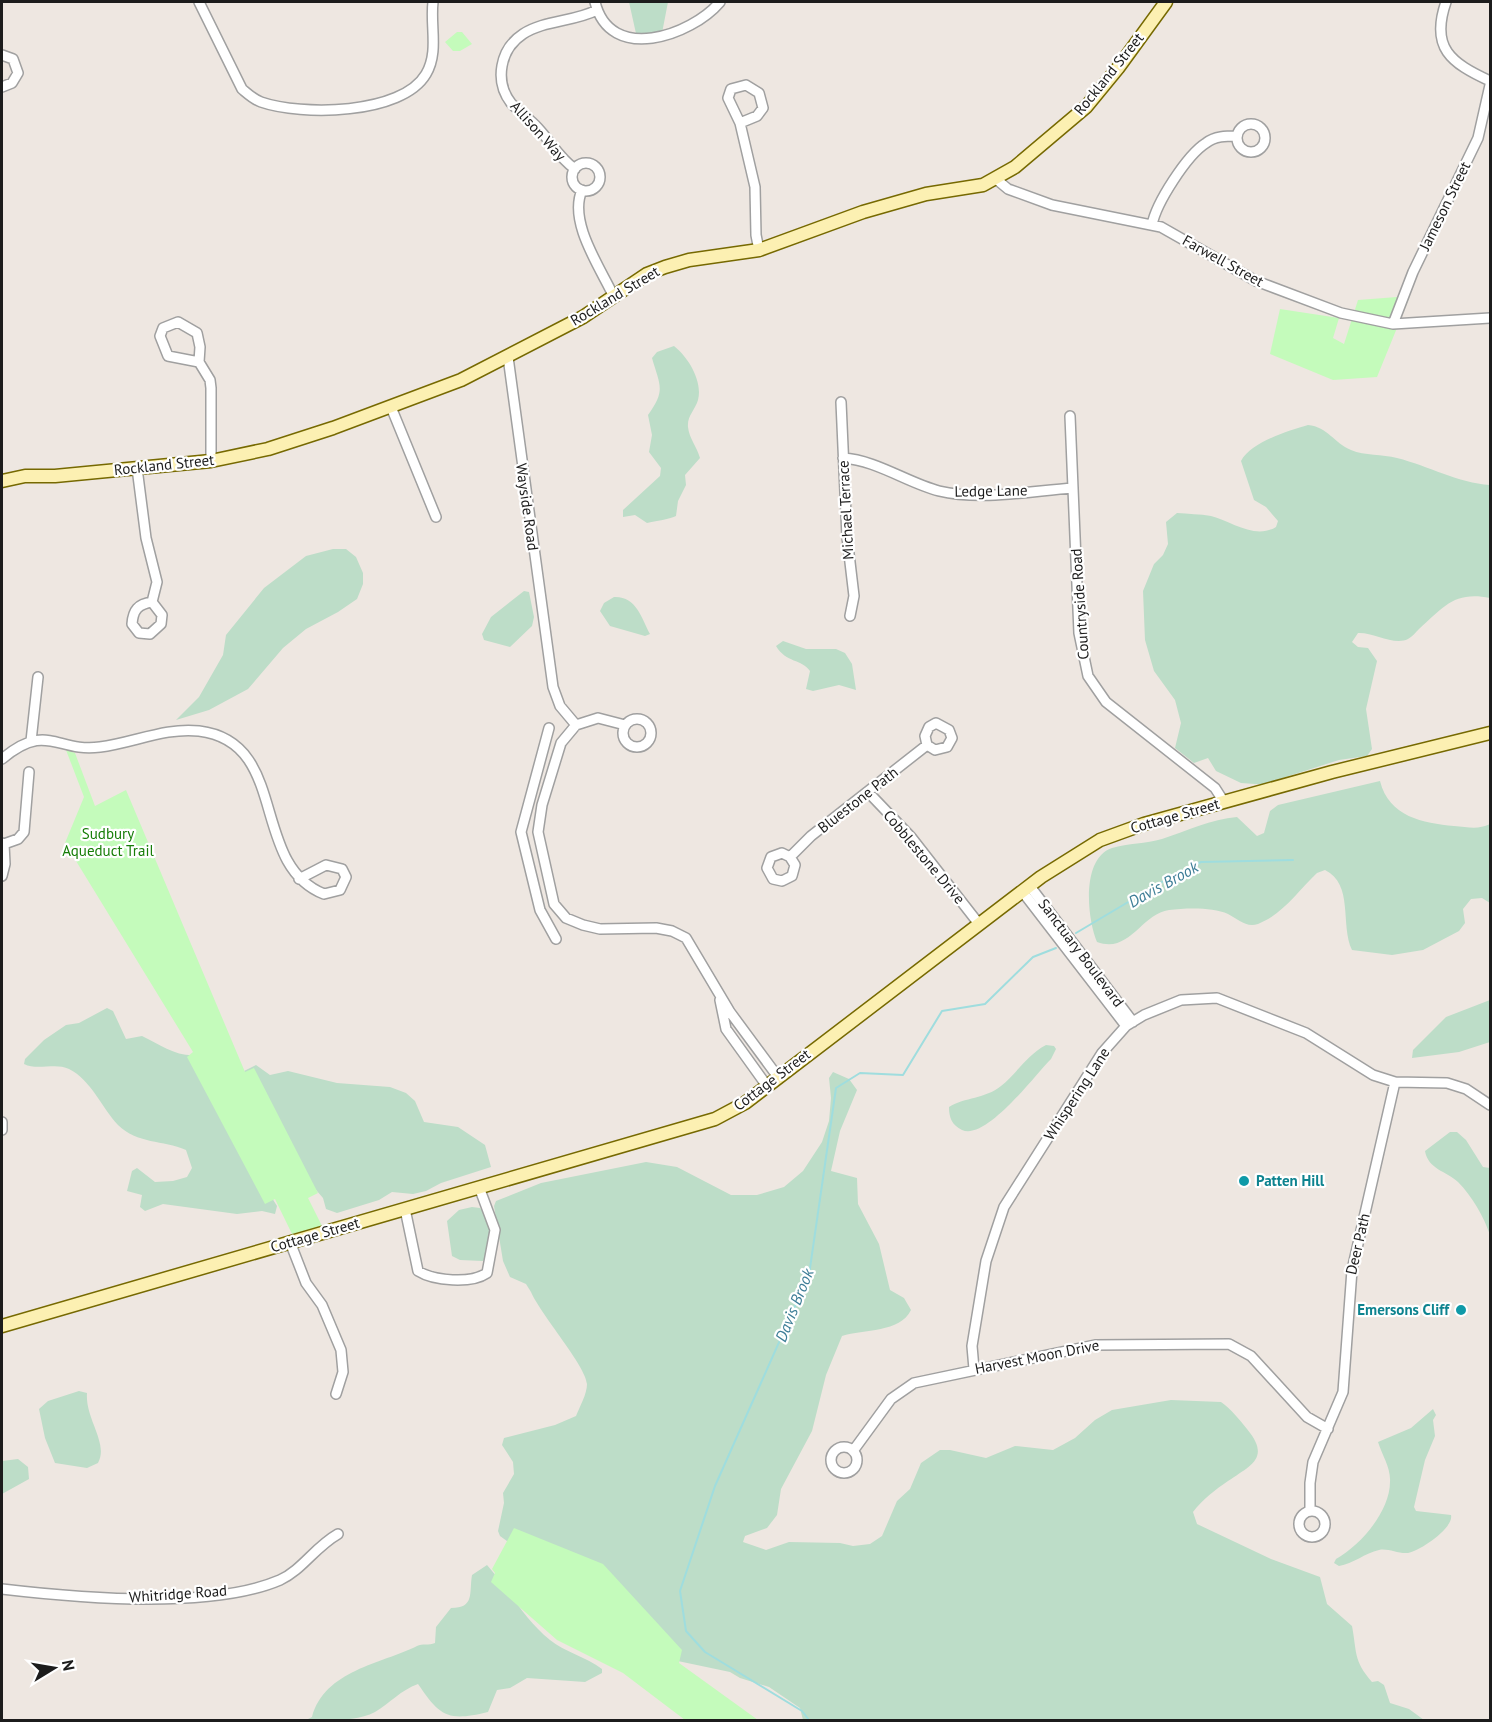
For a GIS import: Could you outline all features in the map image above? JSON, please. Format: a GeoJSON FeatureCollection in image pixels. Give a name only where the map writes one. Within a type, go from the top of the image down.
{"type":"FeatureCollection","features":[{"type":"Feature","properties":{"kind":"street"},"geometry":{"type":"LineString","coordinates":[[199,2],[242,89],[251,97],[269,104],[322,110],[350,108],[400,97],[419,84],[434,56],[433,2]]}},
{"type":"Feature","properties":{"kind":"street"},"geometry":{"type":"LineString","coordinates":[[596,6],[614,30],[631,37],[650,38],[676,33],[720,2]]}},
{"type":"Feature","properties":{"kind":"street","name":"Rockland Street"},"geometry":{"type":"LineString","coordinates":[[2,481],[25,476],[211,461],[268,449],[391,407],[461,380],[508,357],[614,297],[648,274],[678,262],[759,250],[863,212],[926,194],[973,188],[996,179],[1015,167],[1086,107],[1118,68],[1166,2]]}},
{"type":"Feature","properties":{"kind":"street"},"geometry":{"type":"LineString","coordinates":[[1446,2],[1440,27],[1441,40],[1448,54],[1465,70],[1491,83]]}},
{"type":"Feature","properties":{"kind":"street","name":"Allison Way"},"geometry":{"type":"LineString","coordinates":[[575,169],[562,159],[536,125],[510,101],[502,84],[502,65],[512,44],[526,32],[579,19],[596,6]]}},
{"type":"Feature","properties":{"kind":"street"},"geometry":{"type":"LineString","coordinates":[[2,55],[13,59],[18,73],[12,83],[2,87]]}},
{"type":"Feature","properties":{"kind":"street","name":"Jameson Street"},"geometry":{"type":"LineString","coordinates":[[1393,324],[1413,272],[1478,138],[1491,83]]}},
{"type":"Feature","properties":{"kind":"street"},"geometry":{"type":"LineString","coordinates":[[740,123],[757,116],[763,108],[759,93],[746,85],[735,86],[728,93],[729,103],[740,123],[756,197],[756,235],[759,250]]}},
{"type":"Feature","properties":{"kind":"street"},"geometry":{"type":"LineString","coordinates":[[1152,225],[1161,201],[1200,147],[1215,138],[1237,136]]}},
{"type":"Feature","properties":{"kind":"street","name":"Allison Way"},"geometry":{"type":"LineString","coordinates":[[587,164],[599,171],[599,182],[595,188],[582,190],[574,183],[575,169],[587,164]]}},
{"type":"Feature","properties":{"kind":"street","name":"Farwell Street"},"geometry":{"type":"LineString","coordinates":[[996,179],[1008,189],[1052,205],[1152,225],[1180,236],[1234,270],[1268,286],[1341,313],[1393,324],[1491,318]]}},
{"type":"Feature","properties":{"kind":"street","name":"Allison Way"},"geometry":{"type":"LineString","coordinates":[[582,190],[577,204],[579,222],[614,297]]}},
{"type":"Feature","properties":{"kind":"street"},"geometry":{"type":"LineString","coordinates":[[199,362],[168,356],[160,336],[163,328],[178,322],[197,333],[200,346],[199,362],[210,380],[211,388],[211,461]]}},
{"type":"Feature","properties":{"kind":"street","name":"Wayside Road"},"geometry":{"type":"LineString","coordinates":[[508,357],[525,499],[553,687],[560,706],[576,724]]}},
{"type":"Feature","properties":{"kind":"street","name":"Michael Terrace"},"geometry":{"type":"LineString","coordinates":[[841,402],[847,537],[854,596],[850,616]]}},
{"type":"Feature","properties":{"kind":"street"},"geometry":{"type":"LineString","coordinates":[[391,407],[436,517]]}},
{"type":"Feature","properties":{"kind":"street","name":"Countryside Road"},"geometry":{"type":"LineString","coordinates":[[1070,416],[1079,633],[1088,676],[1106,702],[1215,788],[1224,802]]}},
{"type":"Feature","properties":{"kind":"street","name":"Ledge Lane"},"geometry":{"type":"LineString","coordinates":[[843,458],[857,460],[931,488],[953,493],[1073,488]]}},
{"type":"Feature","properties":{"kind":"street"},"geometry":{"type":"LineString","coordinates":[[137,468],[146,538],[157,582],[152,602]]}},
{"type":"Feature","properties":{"kind":"street"},"geometry":{"type":"LineString","coordinates":[[31,741],[38,677]]}},
{"type":"Feature","properties":{"kind":"street"},"geometry":{"type":"LineString","coordinates":[[626,725],[598,718],[576,724],[561,743],[538,832],[554,904],[566,918],[600,929],[653,928],[673,932],[686,938],[720,994],[778,1077]]}},
{"type":"Feature","properties":{"kind":"street"},"geometry":{"type":"LineString","coordinates":[[549,728],[521,832],[528,865],[545,918],[556,939]]}},
{"type":"Feature","properties":{"kind":"street"},"geometry":{"type":"LineString","coordinates":[[2,759],[14,749],[31,741],[60,741],[98,748],[183,730],[216,735],[238,748],[251,762],[263,787],[281,852],[299,879],[324,894],[340,890],[346,877],[342,869],[326,865],[299,879]]}},
{"type":"Feature","properties":{"kind":"street","name":"Cottage Street"},"geometry":{"type":"LineString","coordinates":[[2,1326],[715,1119],[735,1110],[1072,855],[1113,835],[1224,802],[1375,760],[1491,733]]}},
{"type":"Feature","properties":{"kind":"street","name":"Bluestone Path"},"geometry":{"type":"LineString","coordinates":[[790,857],[811,836],[927,745]]}},
{"type":"Feature","properties":{"kind":"street"},"geometry":{"type":"LineString","coordinates":[[537,768],[552,773]]}},
{"type":"Feature","properties":{"kind":"street"},"geometry":{"type":"LineString","coordinates":[[2,876],[5,864],[3,844],[18,839],[24,832],[28,772]]}},
{"type":"Feature","properties":{"kind":"street","name":"Cobblestone Drive"},"geometry":{"type":"LineString","coordinates":[[868,792],[911,837],[979,924]]}},
{"type":"Feature","properties":{"kind":"street"},"geometry":{"type":"LineString","coordinates":[[521,832],[538,832]]}},
{"type":"Feature","properties":{"kind":"street","name":"Sanctuary Boulevard"},"geometry":{"type":"LineString","coordinates":[[1026,888],[1129,1024]]}},
{"type":"Feature","properties":{"kind":"street"},"geometry":{"type":"LineString","coordinates":[[545,918],[560,911]]}},
{"type":"Feature","properties":{"kind":"street"},"geometry":{"type":"LineString","coordinates":[[720,994],[726,1029],[767,1086]]}},
{"type":"Feature","properties":{"kind":"street","name":"Whispering Lane"},"geometry":{"type":"LineString","coordinates":[[974,1369],[972,1346],[984,1272],[998,1220],[1011,1195],[1102,1053],[1129,1024],[1181,1000],[1217,998],[1296,1028],[1362,1070],[1395,1082],[1448,1083],[1466,1089],[1491,1106]]}},
{"type":"Feature","properties":{"kind":"street","name":"Deer Path"},"geometry":{"type":"LineString","coordinates":[[1310,1511],[1313,1462],[1343,1392],[1352,1270],[1395,1082]]}},
{"type":"Feature","properties":{"kind":"street"},"geometry":{"type":"LineString","coordinates":[[2,1122],[2,1130]]}},
{"type":"Feature","properties":{"kind":"street"},"geometry":{"type":"LineString","coordinates":[[405,1209],[418,1271],[433,1276],[474,1279],[487,1273],[495,1230],[479,1187]]}},
{"type":"Feature","properties":{"kind":"street"},"geometry":{"type":"LineString","coordinates":[[290,1242],[306,1283],[322,1305],[341,1350],[343,1372],[336,1394]]}},
{"type":"Feature","properties":{"kind":"street","name":"Harvest Moon Drive"},"geometry":{"type":"LineString","coordinates":[[853,1450],[883,1408],[905,1387],[923,1380],[1095,1345],[1229,1344],[1251,1356],[1307,1417],[1328,1428]]}},
{"type":"Feature","properties":{"kind":"street","name":"Whitridge Road"},"geometry":{"type":"LineString","coordinates":[[2,1589],[61,1596],[127,1598],[183,1597],[238,1590],[282,1579],[298,1569],[321,1544],[338,1534]]}},
{"type":"Feature","properties":{"kind":"green space"},"geometry":{"type":"Polygon","coordinates":[[[629,2],[668,2],[662,33],[637,38],[629,2]]]}},
{"type":"Feature","properties":{"kind":"green space"},"geometry":{"type":"Polygon","coordinates":[[[457,32],[462,32],[472,44],[460,51],[453,51],[445,42],[457,32]]]}},
{"type":"Feature","properties":{"kind":"green space"},"geometry":{"type":"Polygon","coordinates":[[[1410,296],[1377,377],[1333,380],[1270,354],[1280,309],[1339,318],[1333,338],[1344,344],[1358,300],[1410,296]]]}},
{"type":"Feature","properties":{"kind":"green space"},"geometry":{"type":"Polygon","coordinates":[[[674,346],[689,363],[698,385],[698,400],[690,416],[688,427],[700,458],[685,475],[686,485],[678,501],[676,516],[647,523],[635,515],[623,517],[623,510],[660,476],[661,468],[649,452],[652,435],[648,415],[654,407],[660,388],[652,358],[657,352],[674,346]]]}},
{"type":"Feature","properties":{"kind":"green space"},"geometry":{"type":"Polygon","coordinates":[[[1308,425],[1321,429],[1345,447],[1356,452],[1397,458],[1455,478],[1490,485],[1490,598],[1478,596],[1458,599],[1443,608],[1411,637],[1402,641],[1358,633],[1352,642],[1358,647],[1368,648],[1377,661],[1366,709],[1372,749],[1367,756],[1339,760],[1264,784],[1241,783],[1216,771],[1208,758],[1194,763],[1175,748],[1181,723],[1175,700],[1154,671],[1145,640],[1143,591],[1154,564],[1163,555],[1168,544],[1166,522],[1177,513],[1211,516],[1251,531],[1276,527],[1278,521],[1266,507],[1254,500],[1241,461],[1246,454],[1261,443],[1308,425]]]}},
{"type":"Feature","properties":{"kind":"green space"},"geometry":{"type":"Polygon","coordinates":[[[333,549],[346,549],[356,557],[363,573],[363,584],[357,599],[306,629],[283,648],[248,689],[209,710],[176,720],[199,697],[223,655],[226,635],[264,588],[306,556],[333,549]]]}},
{"type":"Feature","properties":{"kind":"green space"},"geometry":{"type":"Polygon","coordinates":[[[524,591],[529,592],[534,617],[532,626],[510,647],[484,640],[482,634],[491,617],[524,591]]]}},
{"type":"Feature","properties":{"kind":"green space"},"geometry":{"type":"Polygon","coordinates":[[[614,597],[628,600],[633,604],[650,634],[645,636],[610,626],[600,611],[604,603],[614,597]]]}},
{"type":"Feature","properties":{"kind":"green space"},"geometry":{"type":"Polygon","coordinates":[[[783,641],[806,649],[836,649],[845,653],[852,664],[856,690],[839,685],[813,691],[806,689],[810,671],[803,664],[780,651],[776,646],[783,641]]]}},
{"type":"Feature","properties":{"kind":"green space","name":"Sudbury Aqueduct Trail"},"geometry":{"type":"Polygon","coordinates":[[[66,750],[75,753],[95,806],[126,790],[245,1072],[254,1068],[318,1193],[308,1198],[322,1226],[292,1234],[275,1199],[265,1204],[187,1057],[193,1052],[65,843],[84,797],[66,750]]]}},
{"type":"Feature","properties":{"kind":"green space"},"geometry":{"type":"Polygon","coordinates":[[[1380,781],[1391,803],[1399,810],[1419,820],[1477,828],[1490,824],[1490,903],[1482,898],[1471,899],[1463,909],[1465,923],[1459,931],[1423,950],[1392,955],[1352,950],[1340,885],[1334,876],[1325,870],[1317,873],[1275,915],[1258,924],[1246,924],[1215,910],[1169,910],[1151,918],[1118,943],[1097,942],[1089,905],[1091,876],[1102,854],[1112,848],[1156,841],[1208,823],[1237,817],[1257,836],[1264,833],[1270,811],[1278,805],[1380,781]]]}},
{"type":"Feature","properties":{"kind":"green space"},"geometry":{"type":"Polygon","coordinates":[[[1490,1000],[1490,1042],[1459,1052],[1412,1058],[1413,1050],[1446,1017],[1490,1000]]]}},
{"type":"Feature","properties":{"kind":"green space"},"geometry":{"type":"Polygon","coordinates":[[[107,1008],[113,1011],[126,1039],[142,1036],[175,1052],[197,1055],[260,1179],[277,1206],[275,1214],[262,1211],[237,1214],[163,1204],[145,1211],[140,1207],[142,1195],[127,1191],[132,1171],[137,1168],[155,1182],[187,1177],[192,1168],[186,1150],[142,1139],[125,1131],[112,1118],[84,1080],[69,1069],[24,1064],[25,1059],[44,1040],[66,1025],[79,1023],[107,1008]]]}},
{"type":"Feature","properties":{"kind":"green space"},"geometry":{"type":"Polygon","coordinates":[[[1046,1045],[1054,1046],[1056,1049],[1051,1059],[996,1117],[972,1131],[962,1130],[953,1123],[949,1107],[995,1090],[1033,1054],[1046,1045]]]}},
{"type":"Feature","properties":{"kind":"green space"},"geometry":{"type":"Polygon","coordinates":[[[256,1065],[270,1075],[288,1071],[337,1083],[390,1087],[406,1093],[415,1101],[424,1122],[458,1127],[485,1145],[491,1167],[441,1183],[426,1191],[413,1194],[392,1192],[379,1200],[337,1213],[326,1209],[323,1198],[310,1183],[244,1071],[256,1065]]]}},
{"type":"Feature","properties":{"kind":"green space"},"geometry":{"type":"Polygon","coordinates":[[[833,1072],[849,1079],[857,1090],[840,1131],[831,1171],[857,1178],[858,1204],[879,1244],[890,1290],[904,1298],[911,1310],[899,1323],[881,1329],[842,1336],[826,1375],[812,1431],[781,1489],[777,1515],[767,1528],[745,1536],[743,1542],[766,1550],[789,1542],[840,1543],[853,1546],[870,1544],[882,1536],[897,1501],[910,1489],[921,1463],[940,1450],[986,1458],[1015,1446],[1053,1450],[1075,1438],[1095,1420],[1112,1410],[1171,1400],[1221,1402],[1247,1429],[1254,1439],[1258,1454],[1250,1465],[1214,1491],[1193,1512],[1197,1524],[1271,1559],[1320,1577],[1327,1604],[1352,1626],[1357,1656],[1366,1674],[1372,1682],[1378,1681],[1384,1685],[1390,1703],[1409,1709],[1424,1720],[803,1720],[800,1708],[769,1687],[740,1678],[730,1672],[673,1660],[500,1536],[498,1531],[504,1503],[503,1493],[514,1474],[513,1462],[502,1445],[504,1438],[555,1425],[576,1416],[585,1396],[587,1384],[579,1365],[526,1284],[510,1277],[503,1261],[494,1206],[496,1201],[541,1183],[646,1162],[677,1167],[731,1195],[757,1195],[784,1187],[803,1171],[822,1142],[829,1121],[831,1098],[829,1078],[833,1072]]]}},
{"type":"Feature","properties":{"kind":"green space"},"geometry":{"type":"Polygon","coordinates":[[[1450,1132],[1457,1132],[1466,1140],[1483,1167],[1490,1168],[1490,1235],[1468,1194],[1458,1182],[1434,1166],[1427,1157],[1425,1151],[1450,1132]]]}},
{"type":"Feature","properties":{"kind":"green space"},"geometry":{"type":"Polygon","coordinates":[[[480,1208],[489,1227],[490,1242],[483,1261],[460,1260],[452,1256],[447,1221],[459,1210],[480,1208]]]}},
{"type":"Feature","properties":{"kind":"green space"},"geometry":{"type":"Polygon","coordinates":[[[79,1391],[87,1393],[89,1412],[101,1447],[98,1463],[87,1468],[55,1463],[45,1438],[39,1409],[48,1401],[79,1391]]]}},
{"type":"Feature","properties":{"kind":"green space"},"geometry":{"type":"Polygon","coordinates":[[[1433,1409],[1436,1415],[1433,1420],[1435,1436],[1425,1460],[1414,1507],[1416,1511],[1451,1515],[1451,1520],[1442,1532],[1428,1544],[1408,1553],[1379,1550],[1344,1565],[1339,1566],[1334,1563],[1372,1526],[1380,1515],[1389,1493],[1388,1467],[1378,1442],[1411,1428],[1433,1409]]]}},
{"type":"Feature","properties":{"kind":"green space"},"geometry":{"type":"Polygon","coordinates":[[[18,1459],[28,1467],[29,1479],[2,1494],[2,1461],[18,1459]]]}},
{"type":"Feature","properties":{"kind":"green space"},"geometry":{"type":"Polygon","coordinates":[[[514,1528],[603,1564],[682,1650],[679,1663],[758,1720],[685,1720],[623,1673],[557,1640],[491,1582],[495,1573],[492,1569],[514,1528]]]}},
{"type":"Feature","properties":{"kind":"green space"},"geometry":{"type":"Polygon","coordinates":[[[487,1565],[524,1614],[541,1632],[556,1644],[602,1669],[602,1673],[585,1682],[527,1678],[510,1688],[497,1690],[488,1712],[474,1715],[446,1714],[432,1703],[418,1684],[367,1715],[342,1720],[306,1720],[312,1717],[319,1701],[329,1689],[341,1679],[419,1645],[435,1643],[436,1627],[451,1608],[459,1607],[467,1602],[472,1575],[487,1565]]]}},
{"type":"Feature","properties":{"kind":"waterway","name":"Davis Brook"},"geometry":{"type":"LineString","coordinates":[[1076,933],[1172,876],[1201,862],[1293,860]]}},
{"type":"Feature","properties":{"kind":"waterway","name":"Davis Brook"},"geometry":{"type":"LineString","coordinates":[[809,1720],[802,1711],[705,1652],[686,1631],[680,1591],[715,1486],[809,1275],[836,1088],[860,1073],[903,1075],[942,1011],[985,1004],[1033,957],[1056,948]]}},
{"type":"Feature","properties":{"kind":"place","name":"Patten Hill"},"geometry":{"type":"Point","coordinates":[1244,1181]}},
{"type":"Feature","properties":{"kind":"place","name":"Emersons Cliff"},"geometry":{"type":"Point","coordinates":[1461,1310]}}]}
